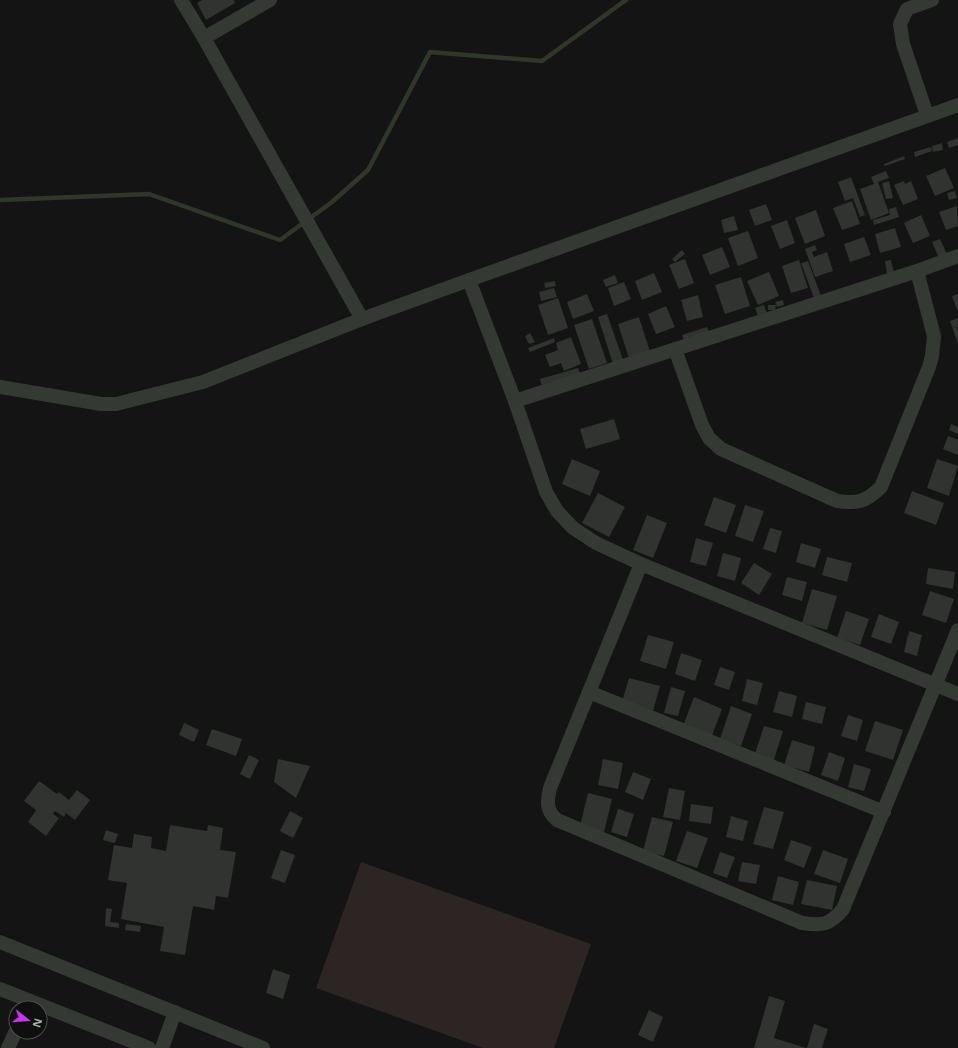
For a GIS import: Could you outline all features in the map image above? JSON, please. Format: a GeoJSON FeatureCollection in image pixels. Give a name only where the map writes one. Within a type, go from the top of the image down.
{"type":"FeatureCollection","features":[{"type":"Feature","properties":{"kind":"street"},"geometry":{"type":"LineString","coordinates":[[181,0],[204,38],[362,319]]}},
{"type":"Feature","properties":{"kind":"street"},"geometry":{"type":"LineString","coordinates":[[204,38],[270,0]]}},
{"type":"Feature","properties":{"kind":"street"},"geometry":{"type":"LineString","coordinates":[[927,115],[903,44],[900,24],[907,9],[932,0]]}},
{"type":"Feature","properties":{"kind":"street"},"geometry":{"type":"LineString","coordinates":[[0,388],[100,404],[116,404],[204,382],[362,319],[958,104]]}},
{"type":"Feature","properties":{"kind":"street"},"geometry":{"type":"LineString","coordinates":[[514,401],[917,271],[958,256]]}},
{"type":"Feature","properties":{"kind":"street"},"geometry":{"type":"LineString","coordinates":[[675,349],[702,425],[709,438],[721,449],[837,501],[850,503],[865,500],[881,487],[932,356],[934,336],[917,271]]}},
{"type":"Feature","properties":{"kind":"street"},"geometry":{"type":"LineString","coordinates":[[469,280],[546,492],[556,511],[573,528],[596,543],[641,564],[935,686],[958,694]]}},
{"type":"Feature","properties":{"kind":"street"},"geometry":{"type":"LineString","coordinates":[[641,564],[550,788],[548,807],[550,815],[557,820],[802,923],[816,925],[825,924],[835,918],[843,909],[958,630]]}},
{"type":"Feature","properties":{"kind":"street"},"geometry":{"type":"LineString","coordinates":[[589,692],[884,812]]}},
{"type":"Feature","properties":{"kind":"street"},"geometry":{"type":"LineString","coordinates":[[0,942],[263,1048]]}},
{"type":"Feature","properties":{"kind":"street"},"geometry":{"type":"LineString","coordinates":[[0,989],[19,1000]]}},
{"type":"Feature","properties":{"kind":"street"},"geometry":{"type":"LineString","coordinates":[[162,1048],[175,1012]]}},
{"type":"Feature","properties":{"kind":"street"},"geometry":{"type":"LineString","coordinates":[[48,1013],[120,1043],[149,1048]]}},
{"type":"Feature","properties":{"kind":"shaded area"},"geometry":{"type":"Polygon","coordinates":[[[361,862],[591,944],[554,1048],[483,1048],[316,988],[361,862]]]}},
{"type":"Feature","properties":{"kind":"building"},"geometry":{"type":"Polygon","coordinates":[[[202,0],[234,0],[235,3],[206,20],[197,3],[202,0]]]}},
{"type":"Feature","properties":{"kind":"building"},"geometry":{"type":"Polygon","coordinates":[[[958,138],[958,145],[949,148],[947,142],[958,138]]]}},
{"type":"Feature","properties":{"kind":"building"},"geometry":{"type":"Polygon","coordinates":[[[942,143],[943,150],[933,152],[932,146],[942,143]]]}},
{"type":"Feature","properties":{"kind":"building"},"geometry":{"type":"Polygon","coordinates":[[[931,147],[932,151],[915,157],[914,152],[931,147]]]}},
{"type":"Feature","properties":{"kind":"building"},"geometry":{"type":"Polygon","coordinates":[[[904,156],[905,159],[885,166],[884,164],[904,156]]]}},
{"type":"Feature","properties":{"kind":"building"},"geometry":{"type":"Polygon","coordinates":[[[945,168],[954,188],[935,196],[926,176],[945,168]]]}},
{"type":"Feature","properties":{"kind":"building"},"geometry":{"type":"Polygon","coordinates":[[[886,171],[889,178],[878,182],[889,213],[871,220],[860,189],[874,184],[871,177],[886,171]]]}},
{"type":"Feature","properties":{"kind":"building"},"geometry":{"type":"Polygon","coordinates":[[[851,177],[865,215],[860,217],[853,198],[845,201],[838,182],[851,177]]]}},
{"type":"Feature","properties":{"kind":"building"},"geometry":{"type":"Polygon","coordinates":[[[889,181],[893,198],[886,199],[882,183],[889,181]]]}},
{"type":"Feature","properties":{"kind":"building"},"geometry":{"type":"Polygon","coordinates":[[[904,181],[905,184],[911,181],[918,199],[903,205],[894,185],[904,181]]]}},
{"type":"Feature","properties":{"kind":"building"},"geometry":{"type":"Polygon","coordinates":[[[955,191],[957,198],[949,200],[947,193],[955,191]]]}},
{"type":"Feature","properties":{"kind":"building"},"geometry":{"type":"Polygon","coordinates":[[[852,201],[860,224],[842,230],[833,208],[852,201]]]}},
{"type":"Feature","properties":{"kind":"building"},"geometry":{"type":"Polygon","coordinates":[[[766,204],[772,220],[755,226],[749,210],[766,204]]]}},
{"type":"Feature","properties":{"kind":"building"},"geometry":{"type":"Polygon","coordinates":[[[957,206],[958,226],[946,230],[939,212],[957,206]]]}},
{"type":"Feature","properties":{"kind":"building"},"geometry":{"type":"Polygon","coordinates":[[[896,207],[899,217],[874,225],[873,220],[890,215],[889,209],[896,207]]]}},
{"type":"Feature","properties":{"kind":"building"},"geometry":{"type":"Polygon","coordinates":[[[816,210],[825,236],[805,244],[795,218],[816,210]]]}},
{"type":"Feature","properties":{"kind":"building"},"geometry":{"type":"Polygon","coordinates":[[[921,215],[930,236],[913,243],[904,223],[921,215]]]}},
{"type":"Feature","properties":{"kind":"building"},"geometry":{"type":"Polygon","coordinates":[[[734,216],[738,230],[724,233],[721,220],[734,216]]]}},
{"type":"Feature","properties":{"kind":"building"},"geometry":{"type":"Polygon","coordinates":[[[787,220],[795,243],[780,249],[771,226],[787,220]]]}},
{"type":"Feature","properties":{"kind":"building"},"geometry":{"type":"Polygon","coordinates":[[[895,228],[901,247],[880,253],[875,234],[895,228]]]}},
{"type":"Feature","properties":{"kind":"building"},"geometry":{"type":"Polygon","coordinates":[[[748,231],[758,258],[738,266],[728,238],[748,231]]]}},
{"type":"Feature","properties":{"kind":"building"},"geometry":{"type":"Polygon","coordinates":[[[864,237],[871,255],[850,262],[844,244],[864,237]]]}},
{"type":"Feature","properties":{"kind":"building"},"geometry":{"type":"Polygon","coordinates":[[[940,239],[947,254],[939,258],[932,242],[940,239]]]}},
{"type":"Feature","properties":{"kind":"building"},"geometry":{"type":"Polygon","coordinates":[[[815,245],[817,250],[812,252],[814,257],[827,252],[833,271],[815,277],[805,249],[815,245]]]}},
{"type":"Feature","properties":{"kind":"building"},"geometry":{"type":"Polygon","coordinates":[[[722,247],[730,267],[710,275],[702,255],[722,247]]]}},
{"type":"Feature","properties":{"kind":"building"},"geometry":{"type":"Polygon","coordinates":[[[682,250],[685,254],[675,262],[672,259],[682,250]]]}},
{"type":"Feature","properties":{"kind":"building"},"geometry":{"type":"Polygon","coordinates":[[[685,259],[694,283],[679,289],[669,265],[685,259]]]}},
{"type":"Feature","properties":{"kind":"building"},"geometry":{"type":"Polygon","coordinates":[[[799,260],[808,288],[791,293],[782,266],[799,260]]]}},
{"type":"Feature","properties":{"kind":"building"},"geometry":{"type":"Polygon","coordinates":[[[891,260],[894,273],[887,274],[885,261],[891,260]]]}},
{"type":"Feature","properties":{"kind":"building"},"geometry":{"type":"Polygon","coordinates":[[[808,261],[821,296],[814,298],[801,263],[808,261]]]}},
{"type":"Feature","properties":{"kind":"building"},"geometry":{"type":"Polygon","coordinates":[[[769,272],[779,296],[758,305],[747,281],[769,272]]]}},
{"type":"Feature","properties":{"kind":"building"},"geometry":{"type":"Polygon","coordinates":[[[654,273],[662,292],[642,300],[635,281],[654,273]]]}},
{"type":"Feature","properties":{"kind":"building"},"geometry":{"type":"Polygon","coordinates":[[[615,275],[618,283],[606,287],[603,280],[615,275]]]}},
{"type":"Feature","properties":{"kind":"building"},"geometry":{"type":"Polygon","coordinates":[[[741,277],[750,306],[725,314],[715,285],[741,277]]]}},
{"type":"Feature","properties":{"kind":"building"},"geometry":{"type":"Polygon","coordinates":[[[555,281],[556,286],[545,288],[544,283],[555,281]]]}},
{"type":"Feature","properties":{"kind":"building"},"geometry":{"type":"Polygon","coordinates":[[[624,282],[631,299],[614,306],[608,288],[624,282]]]}},
{"type":"Feature","properties":{"kind":"building"},"geometry":{"type":"Polygon","coordinates":[[[554,288],[557,297],[541,301],[539,292],[554,288]]]}},
{"type":"Feature","properties":{"kind":"building"},"geometry":{"type":"Polygon","coordinates":[[[587,294],[594,311],[573,319],[567,302],[587,294]]]}},
{"type":"Feature","properties":{"kind":"building"},"geometry":{"type":"Polygon","coordinates":[[[958,294],[958,312],[952,296],[958,294]]]}},
{"type":"Feature","properties":{"kind":"building"},"geometry":{"type":"Polygon","coordinates":[[[698,295],[703,317],[687,321],[681,300],[698,295]]]}},
{"type":"Feature","properties":{"kind":"building"},"geometry":{"type":"Polygon","coordinates":[[[558,298],[568,328],[548,335],[538,305],[558,298]]]}},
{"type":"Feature","properties":{"kind":"building"},"geometry":{"type":"Polygon","coordinates":[[[783,300],[784,305],[777,307],[775,302],[783,300]]]}},
{"type":"Feature","properties":{"kind":"building"},"geometry":{"type":"Polygon","coordinates":[[[764,305],[767,314],[758,316],[755,308],[764,305]]]}},
{"type":"Feature","properties":{"kind":"building"},"geometry":{"type":"Polygon","coordinates":[[[768,305],[776,305],[775,310],[768,310],[768,305]]]}},
{"type":"Feature","properties":{"kind":"building"},"geometry":{"type":"Polygon","coordinates":[[[666,306],[675,327],[656,334],[648,314],[666,306]]]}},
{"type":"Feature","properties":{"kind":"building"},"geometry":{"type":"Polygon","coordinates":[[[607,314],[623,360],[613,364],[598,317],[607,314]]]}},
{"type":"Feature","properties":{"kind":"building"},"geometry":{"type":"Polygon","coordinates":[[[639,317],[650,352],[629,358],[618,324],[639,317]]]}},
{"type":"Feature","properties":{"kind":"building"},"geometry":{"type":"Polygon","coordinates":[[[958,318],[957,327],[958,344],[950,321],[958,318]]]}},
{"type":"Feature","properties":{"kind":"building"},"geometry":{"type":"Polygon","coordinates":[[[592,319],[607,363],[589,369],[574,325],[592,319]]]}},
{"type":"Feature","properties":{"kind":"building"},"geometry":{"type":"Polygon","coordinates":[[[707,327],[709,332],[684,340],[682,335],[707,327]]]}},
{"type":"Feature","properties":{"kind":"building"},"geometry":{"type":"Polygon","coordinates":[[[530,333],[535,342],[529,344],[525,336],[530,333]]]}},
{"type":"Feature","properties":{"kind":"building"},"geometry":{"type":"Polygon","coordinates":[[[571,337],[581,364],[564,371],[561,363],[550,367],[545,355],[558,350],[556,343],[571,337]]]}},
{"type":"Feature","properties":{"kind":"building"},"geometry":{"type":"Polygon","coordinates":[[[554,338],[555,342],[530,352],[528,348],[554,338]]]}},
{"type":"Feature","properties":{"kind":"building"},"geometry":{"type":"Polygon","coordinates":[[[578,368],[581,376],[542,387],[540,379],[578,368]]]}},
{"type":"Feature","properties":{"kind":"building"},"geometry":{"type":"Polygon","coordinates":[[[614,419],[620,439],[586,449],[580,429],[614,419]]]}},
{"type":"Feature","properties":{"kind":"building"},"geometry":{"type":"Polygon","coordinates":[[[951,424],[958,427],[958,434],[949,430],[951,424]]]}},
{"type":"Feature","properties":{"kind":"building"},"geometry":{"type":"Polygon","coordinates":[[[948,436],[958,440],[958,455],[943,449],[948,436]]]}},
{"type":"Feature","properties":{"kind":"building"},"geometry":{"type":"Polygon","coordinates":[[[572,459],[600,471],[590,496],[562,484],[572,459]]]}},
{"type":"Feature","properties":{"kind":"building"},"geometry":{"type":"Polygon","coordinates":[[[937,459],[958,466],[949,496],[927,488],[937,459]]]}},
{"type":"Feature","properties":{"kind":"building"},"geometry":{"type":"Polygon","coordinates":[[[912,491],[944,503],[936,525],[904,513],[912,491]]]}},
{"type":"Feature","properties":{"kind":"building"},"geometry":{"type":"Polygon","coordinates":[[[598,493],[625,507],[609,537],[582,523],[598,493]]]}},
{"type":"Feature","properties":{"kind":"building"},"geometry":{"type":"Polygon","coordinates":[[[714,497],[736,505],[726,533],[704,525],[714,497]]]}},
{"type":"Feature","properties":{"kind":"building"},"geometry":{"type":"Polygon","coordinates":[[[745,505],[764,511],[753,542],[735,536],[745,505]]]}},
{"type":"Feature","properties":{"kind":"building"},"geometry":{"type":"Polygon","coordinates":[[[647,515],[667,523],[653,558],[633,550],[647,515]]]}},
{"type":"Feature","properties":{"kind":"building"},"geometry":{"type":"Polygon","coordinates":[[[770,528],[782,531],[776,553],[763,549],[770,528]]]}},
{"type":"Feature","properties":{"kind":"building"},"geometry":{"type":"Polygon","coordinates":[[[696,538],[713,543],[706,566],[690,562],[696,538]]]}},
{"type":"Feature","properties":{"kind":"building"},"geometry":{"type":"Polygon","coordinates":[[[801,543],[821,549],[815,568],[796,562],[801,543]]]}},
{"type":"Feature","properties":{"kind":"building"},"geometry":{"type":"Polygon","coordinates":[[[723,553],[741,558],[735,581],[717,576],[723,553]]]}},
{"type":"Feature","properties":{"kind":"building"},"geometry":{"type":"Polygon","coordinates":[[[827,557],[852,563],[847,582],[822,575],[827,557]]]}},
{"type":"Feature","properties":{"kind":"building"},"geometry":{"type":"Polygon","coordinates":[[[754,563],[772,574],[759,595],[741,583],[754,563]]]}},
{"type":"Feature","properties":{"kind":"building"},"geometry":{"type":"Polygon","coordinates":[[[928,568],[955,572],[953,589],[926,584],[928,568]]]}},
{"type":"Feature","properties":{"kind":"building"},"geometry":{"type":"Polygon","coordinates":[[[787,577],[807,582],[802,601],[782,595],[787,577]]]}},
{"type":"Feature","properties":{"kind":"building"},"geometry":{"type":"Polygon","coordinates":[[[812,589],[837,596],[827,630],[802,623],[812,589]]]}},
{"type":"Feature","properties":{"kind":"building"},"geometry":{"type":"Polygon","coordinates":[[[930,591],[954,599],[946,623],[922,615],[930,591]]]}},
{"type":"Feature","properties":{"kind":"building"},"geometry":{"type":"Polygon","coordinates":[[[846,611],[869,619],[860,645],[837,638],[846,611]]]}},
{"type":"Feature","properties":{"kind":"building"},"geometry":{"type":"Polygon","coordinates":[[[879,614],[899,622],[891,644],[871,637],[879,614]]]}},
{"type":"Feature","properties":{"kind":"building"},"geometry":{"type":"Polygon","coordinates":[[[909,631],[922,635],[917,656],[904,652],[909,631]]]}},
{"type":"Feature","properties":{"kind":"building"},"geometry":{"type":"Polygon","coordinates":[[[648,635],[674,642],[666,669],[640,661],[648,635]]]}},
{"type":"Feature","properties":{"kind":"building"},"geometry":{"type":"Polygon","coordinates":[[[681,653],[702,660],[695,681],[675,674],[681,653]]]}},
{"type":"Feature","properties":{"kind":"building"},"geometry":{"type":"Polygon","coordinates":[[[720,667],[735,672],[729,690],[714,685],[720,667]]]}},
{"type":"Feature","properties":{"kind":"building"},"geometry":{"type":"Polygon","coordinates":[[[629,678],[660,686],[653,711],[622,702],[629,678]]]}},
{"type":"Feature","properties":{"kind":"building"},"geometry":{"type":"Polygon","coordinates":[[[747,679],[763,683],[757,705],[742,701],[747,679]]]}},
{"type":"Feature","properties":{"kind":"building"},"geometry":{"type":"Polygon","coordinates":[[[671,687],[685,691],[678,716],[664,713],[671,687]]]}},
{"type":"Feature","properties":{"kind":"building"},"geometry":{"type":"Polygon","coordinates":[[[779,691],[797,696],[792,717],[773,712],[779,691]]]}},
{"type":"Feature","properties":{"kind":"building"},"geometry":{"type":"Polygon","coordinates":[[[694,697],[722,709],[711,738],[683,726],[694,697]]]}},
{"type":"Feature","properties":{"kind":"building"},"geometry":{"type":"Polygon","coordinates":[[[806,702],[826,707],[822,724],[802,719],[806,702]]]}},
{"type":"Feature","properties":{"kind":"building"},"geometry":{"type":"Polygon","coordinates":[[[731,706],[752,714],[741,746],[720,739],[731,706]]]}},
{"type":"Feature","properties":{"kind":"building"},"geometry":{"type":"Polygon","coordinates":[[[848,715],[863,720],[857,741],[841,736],[848,715]]]}},
{"type":"Feature","properties":{"kind":"building"},"geometry":{"type":"Polygon","coordinates":[[[875,721],[903,730],[893,760],[865,751],[875,721]]]}},
{"type":"Feature","properties":{"kind":"building"},"geometry":{"type":"Polygon","coordinates":[[[184,723],[199,730],[194,742],[179,735],[184,723]]]}},
{"type":"Feature","properties":{"kind":"building"},"geometry":{"type":"Polygon","coordinates":[[[764,726],[783,731],[773,763],[754,757],[764,726]]]}},
{"type":"Feature","properties":{"kind":"building"},"geometry":{"type":"Polygon","coordinates":[[[212,729],[242,739],[236,756],[206,745],[212,729]]]}},
{"type":"Feature","properties":{"kind":"building"},"geometry":{"type":"Polygon","coordinates":[[[792,740],[815,747],[809,772],[784,765],[792,740]]]}},
{"type":"Feature","properties":{"kind":"building"},"geometry":{"type":"Polygon","coordinates":[[[829,752],[845,758],[838,781],[821,775],[829,752]]]}},
{"type":"Feature","properties":{"kind":"building"},"geometry":{"type":"Polygon","coordinates":[[[249,755],[259,760],[250,779],[240,774],[249,755]]]}},
{"type":"Feature","properties":{"kind":"building"},"geometry":{"type":"Polygon","coordinates":[[[278,759],[310,766],[296,798],[274,782],[278,759]]]}},
{"type":"Feature","properties":{"kind":"building"},"geometry":{"type":"Polygon","coordinates":[[[603,759],[623,763],[618,789],[598,785],[603,759]]]}},
{"type":"Feature","properties":{"kind":"building"},"geometry":{"type":"Polygon","coordinates":[[[854,764],[871,769],[864,791],[848,787],[854,764]]]}},
{"type":"Feature","properties":{"kind":"building"},"geometry":{"type":"Polygon","coordinates":[[[633,772],[651,779],[643,800],[625,792],[633,772]]]}},
{"type":"Feature","properties":{"kind":"building"},"geometry":{"type":"Polygon","coordinates":[[[39,781],[57,794],[59,792],[69,800],[77,790],[90,800],[75,820],[66,813],[64,817],[55,811],[53,814],[59,818],[46,836],[28,822],[36,810],[24,801],[39,781]]]}},
{"type":"Feature","properties":{"kind":"building"},"geometry":{"type":"Polygon","coordinates":[[[669,788],[685,791],[680,820],[663,817],[669,788]]]}},
{"type":"Feature","properties":{"kind":"building"},"geometry":{"type":"Polygon","coordinates":[[[588,793],[612,799],[604,832],[580,826],[588,793]]]}},
{"type":"Feature","properties":{"kind":"building"},"geometry":{"type":"Polygon","coordinates":[[[691,804],[713,807],[711,824],[689,821],[691,804]]]}},
{"type":"Feature","properties":{"kind":"building"},"geometry":{"type":"Polygon","coordinates":[[[764,807],[784,812],[773,849],[753,844],[764,807]]]}},
{"type":"Feature","properties":{"kind":"building"},"geometry":{"type":"Polygon","coordinates":[[[618,809],[634,814],[627,837],[611,832],[618,809]]]}},
{"type":"Feature","properties":{"kind":"building"},"geometry":{"type":"Polygon","coordinates":[[[290,811],[303,818],[293,838],[280,831],[290,811]]]}},
{"type":"Feature","properties":{"kind":"building"},"geometry":{"type":"Polygon","coordinates":[[[731,816],[748,821],[743,841],[726,837],[731,816]]]}},
{"type":"Feature","properties":{"kind":"building"},"geometry":{"type":"Polygon","coordinates":[[[652,817],[673,822],[664,856],[643,851],[652,817]]]}},
{"type":"Feature","properties":{"kind":"building"},"geometry":{"type":"Polygon","coordinates":[[[170,825],[207,831],[208,825],[223,828],[220,850],[236,852],[228,898],[216,896],[214,910],[193,906],[185,955],[160,951],[164,927],[121,919],[127,883],[108,880],[114,845],[132,848],[134,834],[152,837],[151,848],[166,851],[170,825]]]}},
{"type":"Feature","properties":{"kind":"building"},"geometry":{"type":"Polygon","coordinates":[[[106,830],[118,834],[115,843],[103,840],[106,830]]]}},
{"type":"Feature","properties":{"kind":"building"},"geometry":{"type":"Polygon","coordinates":[[[687,831],[708,838],[697,868],[676,861],[687,831]]]}},
{"type":"Feature","properties":{"kind":"building"},"geometry":{"type":"Polygon","coordinates":[[[791,840],[812,847],[804,868],[784,860],[791,840]]]}},
{"type":"Feature","properties":{"kind":"building"},"geometry":{"type":"Polygon","coordinates":[[[281,850],[295,855],[285,883],[271,878],[281,850]]]}},
{"type":"Feature","properties":{"kind":"building"},"geometry":{"type":"Polygon","coordinates":[[[823,850],[848,859],[840,883],[814,874],[823,850]]]}},
{"type":"Feature","properties":{"kind":"building"},"geometry":{"type":"Polygon","coordinates":[[[720,852],[735,857],[727,878],[713,873],[720,852]]]}},
{"type":"Feature","properties":{"kind":"building"},"geometry":{"type":"Polygon","coordinates":[[[742,862],[760,865],[756,884],[738,881],[742,862]]]}},
{"type":"Feature","properties":{"kind":"building"},"geometry":{"type":"Polygon","coordinates":[[[778,876],[799,882],[793,905],[772,900],[778,876]]]}},
{"type":"Feature","properties":{"kind":"building"},"geometry":{"type":"Polygon","coordinates":[[[807,880],[837,886],[832,910],[801,904],[807,880]]]}},
{"type":"Feature","properties":{"kind":"building"},"geometry":{"type":"Polygon","coordinates":[[[106,908],[112,909],[110,922],[119,923],[119,928],[105,926],[106,908]]]}},
{"type":"Feature","properties":{"kind":"building"},"geometry":{"type":"Polygon","coordinates":[[[126,924],[141,926],[140,932],[125,930],[126,924]]]}},
{"type":"Feature","properties":{"kind":"building"},"geometry":{"type":"Polygon","coordinates":[[[273,969],[290,975],[283,999],[266,993],[273,969]]]}},
{"type":"Feature","properties":{"kind":"building"},"geometry":{"type":"Polygon","coordinates":[[[769,996],[785,1001],[774,1038],[806,1048],[754,1048],[769,996]]]}},
{"type":"Feature","properties":{"kind":"building"},"geometry":{"type":"Polygon","coordinates":[[[649,1010],[663,1017],[653,1042],[638,1035],[649,1010]]]}},
{"type":"Feature","properties":{"kind":"building"},"geometry":{"type":"Polygon","coordinates":[[[814,1024],[828,1029],[822,1048],[807,1048],[814,1024]]]}},
{"type":"Feature","properties":{"kind":"waterway"},"geometry":{"type":"LineString","coordinates":[[0,200],[149,194],[280,240],[332,202],[368,170],[430,52],[542,61],[626,0]]}}]}
